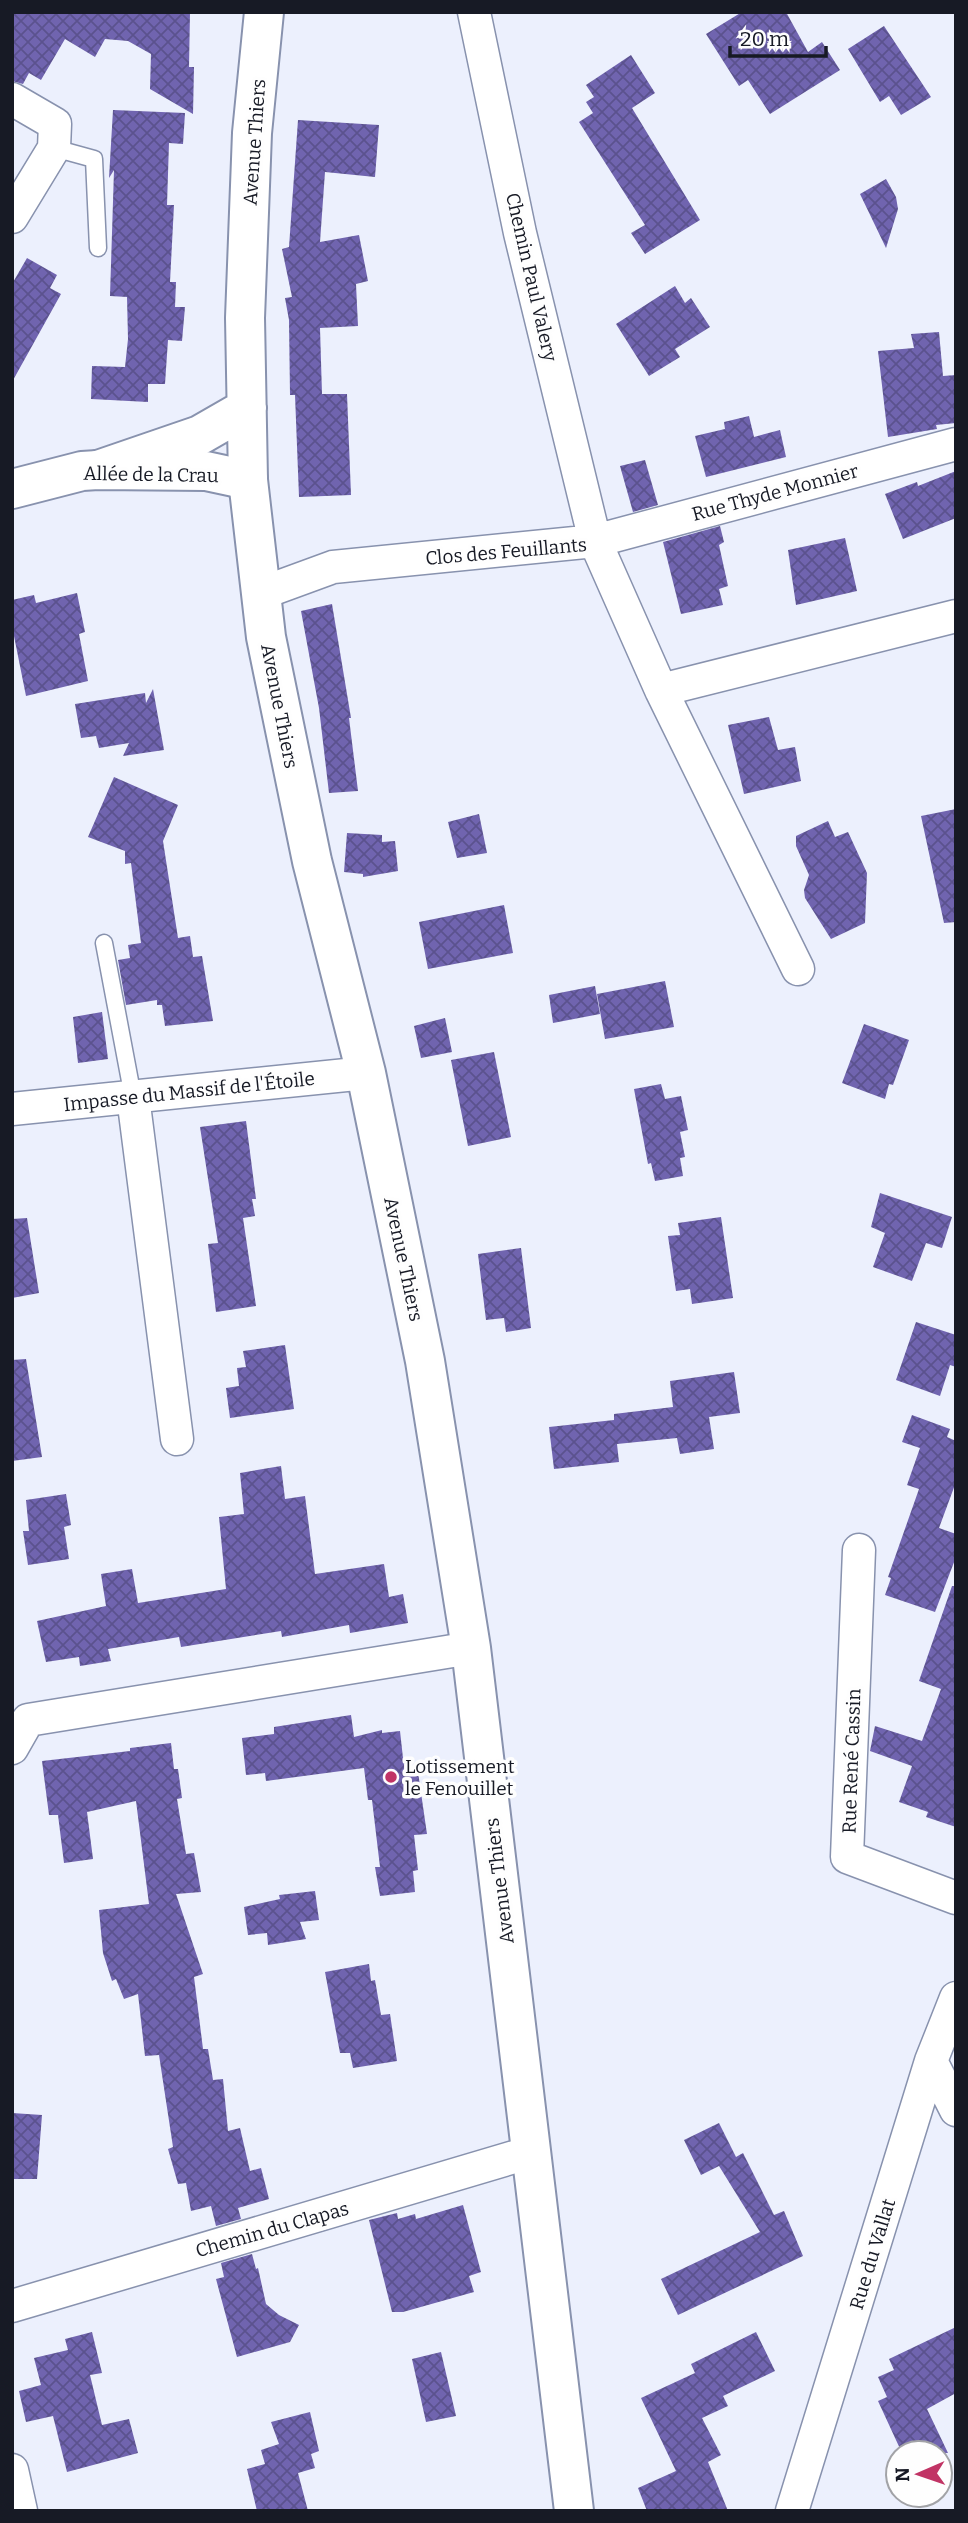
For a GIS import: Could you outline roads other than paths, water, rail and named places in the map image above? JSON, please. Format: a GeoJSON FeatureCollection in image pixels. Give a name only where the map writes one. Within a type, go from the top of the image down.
{"type":"FeatureCollection","features":[{"type":"Feature","properties":{"kind":"main road","name":"Avenue Thiers"},"geometry":{"type":"LineString","coordinates":[[264,12],[252,133],[245,318],[248,480],[266,637],[312,861],[366,1073],[425,1361],[471,1648],[574,2511]]}},
{"type":"Feature","properties":{"kind":"main road"},"geometry":{"type":"LineString","coordinates":[[98,470],[200,435],[247,408]]}},
{"type":"Feature","properties":{"kind":"main road","name":"Allée de la Crau"},"geometry":{"type":"LineString","coordinates":[[12,489],[98,470],[206,471],[248,480]]}},
{"type":"Feature","properties":{"kind":"street","name":"Chemin Paul Valery"},"geometry":{"type":"LineString","coordinates":[[474,12],[520,233],[594,541]]}},
{"type":"Feature","properties":{"kind":"street"},"geometry":{"type":"LineString","coordinates":[[12,99],[55,124],[54,148],[12,217]]}},
{"type":"Feature","properties":{"kind":"street","name":"Rue Thyde Monnier"},"geometry":{"type":"LineString","coordinates":[[594,541],[956,444]]}},
{"type":"Feature","properties":{"kind":"street","name":"Clos des Feuillants"},"geometry":{"type":"LineString","coordinates":[[262,593],[333,567],[594,541],[661,690],[798,969]]}},
{"type":"Feature","properties":{"kind":"street"},"geometry":{"type":"LineString","coordinates":[[661,690],[956,616]]}},
{"type":"Feature","properties":{"kind":"street","name":"Impasse du Massif de l'Étoile"},"geometry":{"type":"LineString","coordinates":[[12,1109],[366,1073]]}},
{"type":"Feature","properties":{"kind":"street"},"geometry":{"type":"LineString","coordinates":[[133,1097],[177,1439]]}},
{"type":"Feature","properties":{"kind":"street","name":"Rue René Cassin"},"geometry":{"type":"LineString","coordinates":[[859,1550],[847,1857],[956,1898]]}},
{"type":"Feature","properties":{"kind":"street"},"geometry":{"type":"LineString","coordinates":[[12,1748],[28,1720],[471,1648]]}},
{"type":"Feature","properties":{"kind":"street","name":"Rue du Vallat"},"geometry":{"type":"LineString","coordinates":[[792,2511],[931,2062],[956,1998]]}},
{"type":"Feature","properties":{"kind":"street"},"geometry":{"type":"LineString","coordinates":[[931,2062],[956,2110]]}},
{"type":"Feature","properties":{"kind":"street","name":"Chemin du Clapas"},"geometry":{"type":"LineString","coordinates":[[12,2306],[531,2152]]}},
{"type":"Feature","properties":{"kind":"street"},"geometry":{"type":"LineString","coordinates":[[12,2470],[21,2511]]}},
{"type":"Feature","properties":{"kind":"lane"},"geometry":{"type":"LineString","coordinates":[[54,148],[94,159],[98,248]]}},
{"type":"Feature","properties":{"kind":"lane"},"geometry":{"type":"LineString","coordinates":[[104,943],[133,1097]]}},
{"type":"Feature","properties":{"kind":"place","name":"Lotissement le Fenouillet"},"geometry":{"type":"Point","coordinates":[391,1777]}}]}
